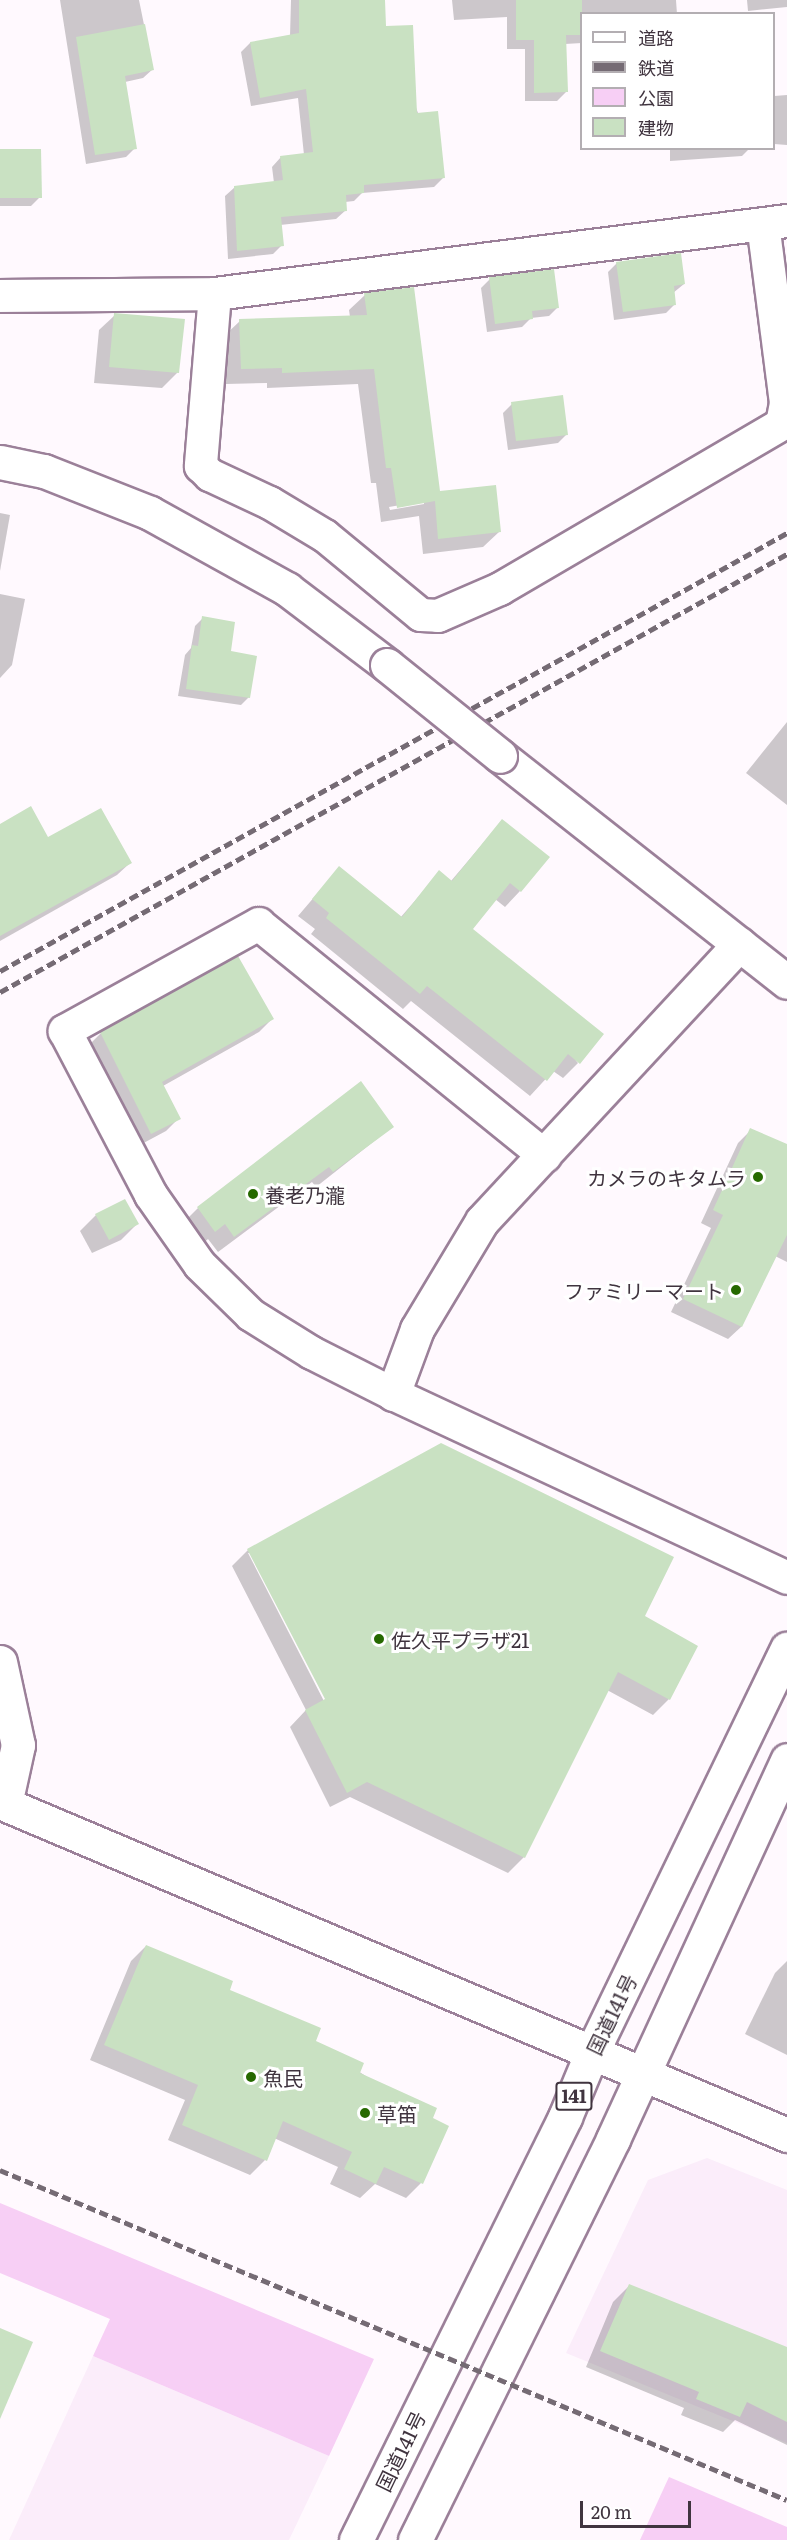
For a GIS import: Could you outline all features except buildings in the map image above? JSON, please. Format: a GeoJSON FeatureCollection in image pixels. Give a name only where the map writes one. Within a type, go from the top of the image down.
{"type":"FeatureCollection","features":[{"type":"Feature","properties":{"kind":"main road"},"geometry":{"type":"LineString","coordinates":[[0,462],[44,471],[150,513],[287,589],[387,665],[787,982]]}},
{"type":"Feature","properties":{"kind":"main road"},"geometry":{"type":"LineString","coordinates":[[393,1394],[417,1329],[443,1281],[482,1221],[545,1156],[739,944]]}},
{"type":"Feature","properties":{"kind":"main road","name":"国道141号"},"geometry":{"type":"LineString","coordinates":[[356,2540],[565,2117],[592,2052],[787,1649]]}},
{"type":"Feature","properties":{"kind":"main road"},"geometry":{"type":"LineString","coordinates":[[0,1662],[18,1745],[2,1803],[787,2135]]}},
{"type":"Feature","properties":{"kind":"main road","name":"141"},"geometry":{"type":"LineString","coordinates":[[415,2540],[643,2074],[787,1760]]}},
{"type":"Feature","properties":{"kind":"street"},"geometry":{"type":"LineString","coordinates":[[0,296],[215,294],[775,222],[786,403],[782,424],[500,589],[438,616],[421,615],[325,537],[201,466],[215,294]]}},
{"type":"Feature","properties":{"kind":"street"},"geometry":{"type":"LineString","coordinates":[[545,1156],[259,924],[65,1031],[151,1196],[200,1265],[251,1315],[312,1353],[393,1394],[787,1578]]}},
{"type":"Feature","properties":{"kind":"shaded area"},"geometry":{"type":"Polygon","coordinates":[[[707,2158],[787,2190],[787,2443],[566,2353],[648,2180],[707,2158]]]}},
{"type":"Feature","properties":{"kind":"shaded area"},"geometry":{"type":"Polygon","coordinates":[[[93,2356],[329,2456],[289,2540],[9,2540],[93,2356]]]}},
{"type":"Feature","properties":{"kind":"green space"},"geometry":{"type":"Polygon","coordinates":[[[0,2203],[374,2359],[329,2456],[93,2356],[110,2319],[0,2273],[0,2203]]]}},
{"type":"Feature","properties":{"kind":"green space"},"geometry":{"type":"Polygon","coordinates":[[[669,2477],[787,2527],[787,2540],[640,2540],[669,2477]]]}},
{"type":"Feature","properties":{"kind":"railway"},"geometry":{"type":"LineString","coordinates":[[0,971],[787,533]]}},
{"type":"Feature","properties":{"kind":"railway"},"geometry":{"type":"LineString","coordinates":[[0,992],[787,554]]}},
{"type":"Feature","properties":{"kind":"railway"},"geometry":{"type":"LineString","coordinates":[[0,2170],[787,2500]]}},
{"type":"Feature","properties":{"kind":"place","name":"カメラのキタムラ"},"geometry":{"type":"Point","coordinates":[758,1177]}},
{"type":"Feature","properties":{"kind":"place","name":"養老乃瀧"},"geometry":{"type":"Point","coordinates":[253,1194]}},
{"type":"Feature","properties":{"kind":"place","name":"ファミリーマート"},"geometry":{"type":"Point","coordinates":[736,1290]}},
{"type":"Feature","properties":{"kind":"place","name":"佐久平プラザ21"},"geometry":{"type":"Point","coordinates":[379,1639]}},
{"type":"Feature","properties":{"kind":"place","name":"魚民"},"geometry":{"type":"Point","coordinates":[251,2077]}},
{"type":"Feature","properties":{"kind":"place","name":"草笛"},"geometry":{"type":"Point","coordinates":[365,2113]}}]}
